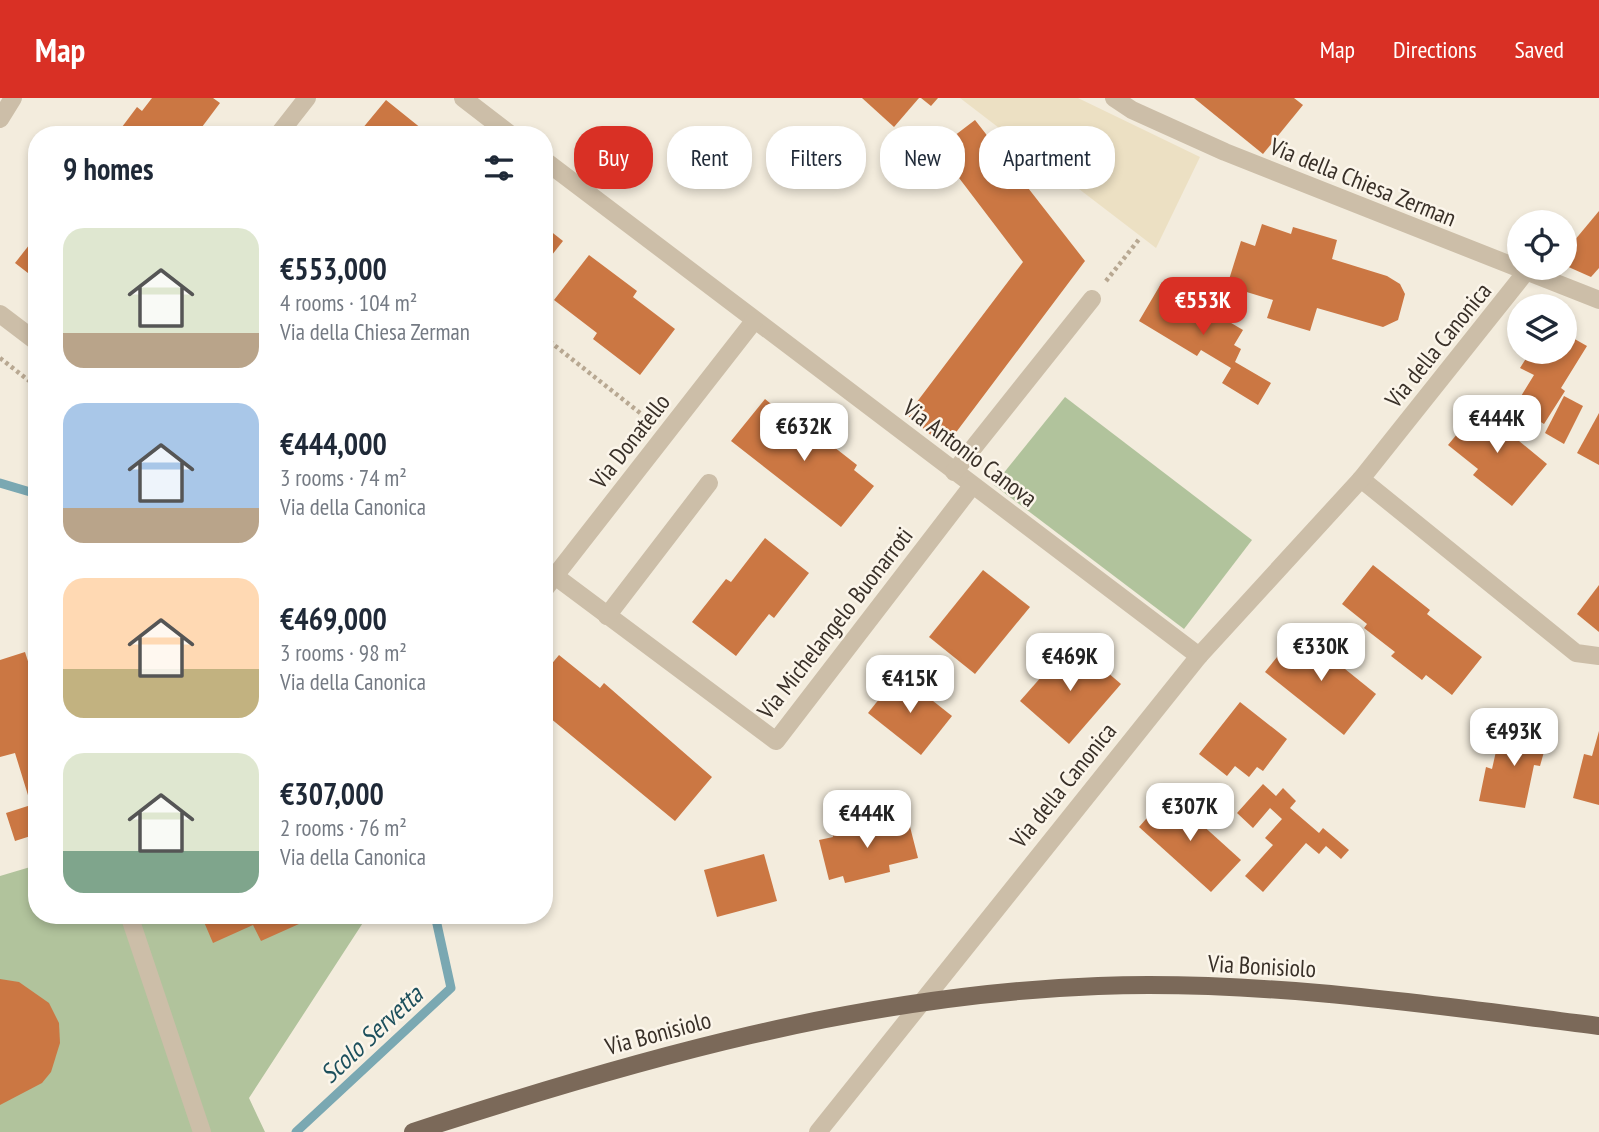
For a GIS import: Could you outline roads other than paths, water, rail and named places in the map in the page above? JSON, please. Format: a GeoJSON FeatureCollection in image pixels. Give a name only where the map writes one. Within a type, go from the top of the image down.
{"type":"FeatureCollection","features":[{"type":"Feature","properties":{"kind":"main road","name":"Via Bonisiolo"},"geometry":{"type":"LineString","coordinates":[[413,1132],[689,1048],[818,1018],[920,1000],[1098,986],[1185,986],[1378,999],[1599,1026]]}},
{"type":"Feature","properties":{"kind":"street"},"geometry":{"type":"LineString","coordinates":[[0,119],[13,98]]}},
{"type":"Feature","properties":{"kind":"street"},"geometry":{"type":"LineString","coordinates":[[285,126],[307,98]]}},
{"type":"Feature","properties":{"kind":"street"},"geometry":{"type":"LineString","coordinates":[[463,98],[499,126]]}},
{"type":"Feature","properties":{"kind":"street","name":"Via della Chiesa Zerman"},"geometry":{"type":"LineString","coordinates":[[1114,98],[1132,110],[1225,152],[1507,274]]}},
{"type":"Feature","properties":{"kind":"street","name":"Via Antonio Canova"},"geometry":{"type":"LineString","coordinates":[[553,167],[1199,656]]}},
{"type":"Feature","properties":{"kind":"street","name":"Via della Chiesa Zerman"},"geometry":{"type":"LineString","coordinates":[[1520,280],[1599,300]]}},
{"type":"Feature","properties":{"kind":"street","name":"Via della Canonica"},"geometry":{"type":"LineString","coordinates":[[920,1000],[1199,656],[1361,479],[1520,280]]}},
{"type":"Feature","properties":{"kind":"street"},"geometry":{"type":"LineString","coordinates":[[954,472],[1092,299]]}},
{"type":"Feature","properties":{"kind":"street"},"geometry":{"type":"LineString","coordinates":[[0,314],[28,335]]}},
{"type":"Feature","properties":{"kind":"street","name":"Via Donatello"},"geometry":{"type":"LineString","coordinates":[[553,579],[754,321]]}},
{"type":"Feature","properties":{"kind":"street"},"geometry":{"type":"LineString","coordinates":[[1361,479],[1576,653],[1599,656]]}},
{"type":"Feature","properties":{"kind":"street"},"geometry":{"type":"LineString","coordinates":[[607,616],[709,482]]}},
{"type":"Feature","properties":{"kind":"street","name":"Via Michelangelo Buonarroti"},"geometry":{"type":"LineString","coordinates":[[553,585],[607,616],[776,741],[972,486]]}},
{"type":"Feature","properties":{"kind":"street"},"geometry":{"type":"LineString","coordinates":[[132,924],[202,1132]]}},
{"type":"Feature","properties":{"kind":"street"},"geometry":{"type":"LineString","coordinates":[[818,1132],[920,1000]]}},
{"type":"Feature","properties":{"kind":"waterway","name":"Scolo Servetta"},"geometry":{"type":"LineString","coordinates":[[0,483],[28,491]]}},
{"type":"Feature","properties":{"kind":"waterway","name":"Scolo Servetta"},"geometry":{"type":"LineString","coordinates":[[296,1132],[451,988],[437,924]]}}]}
